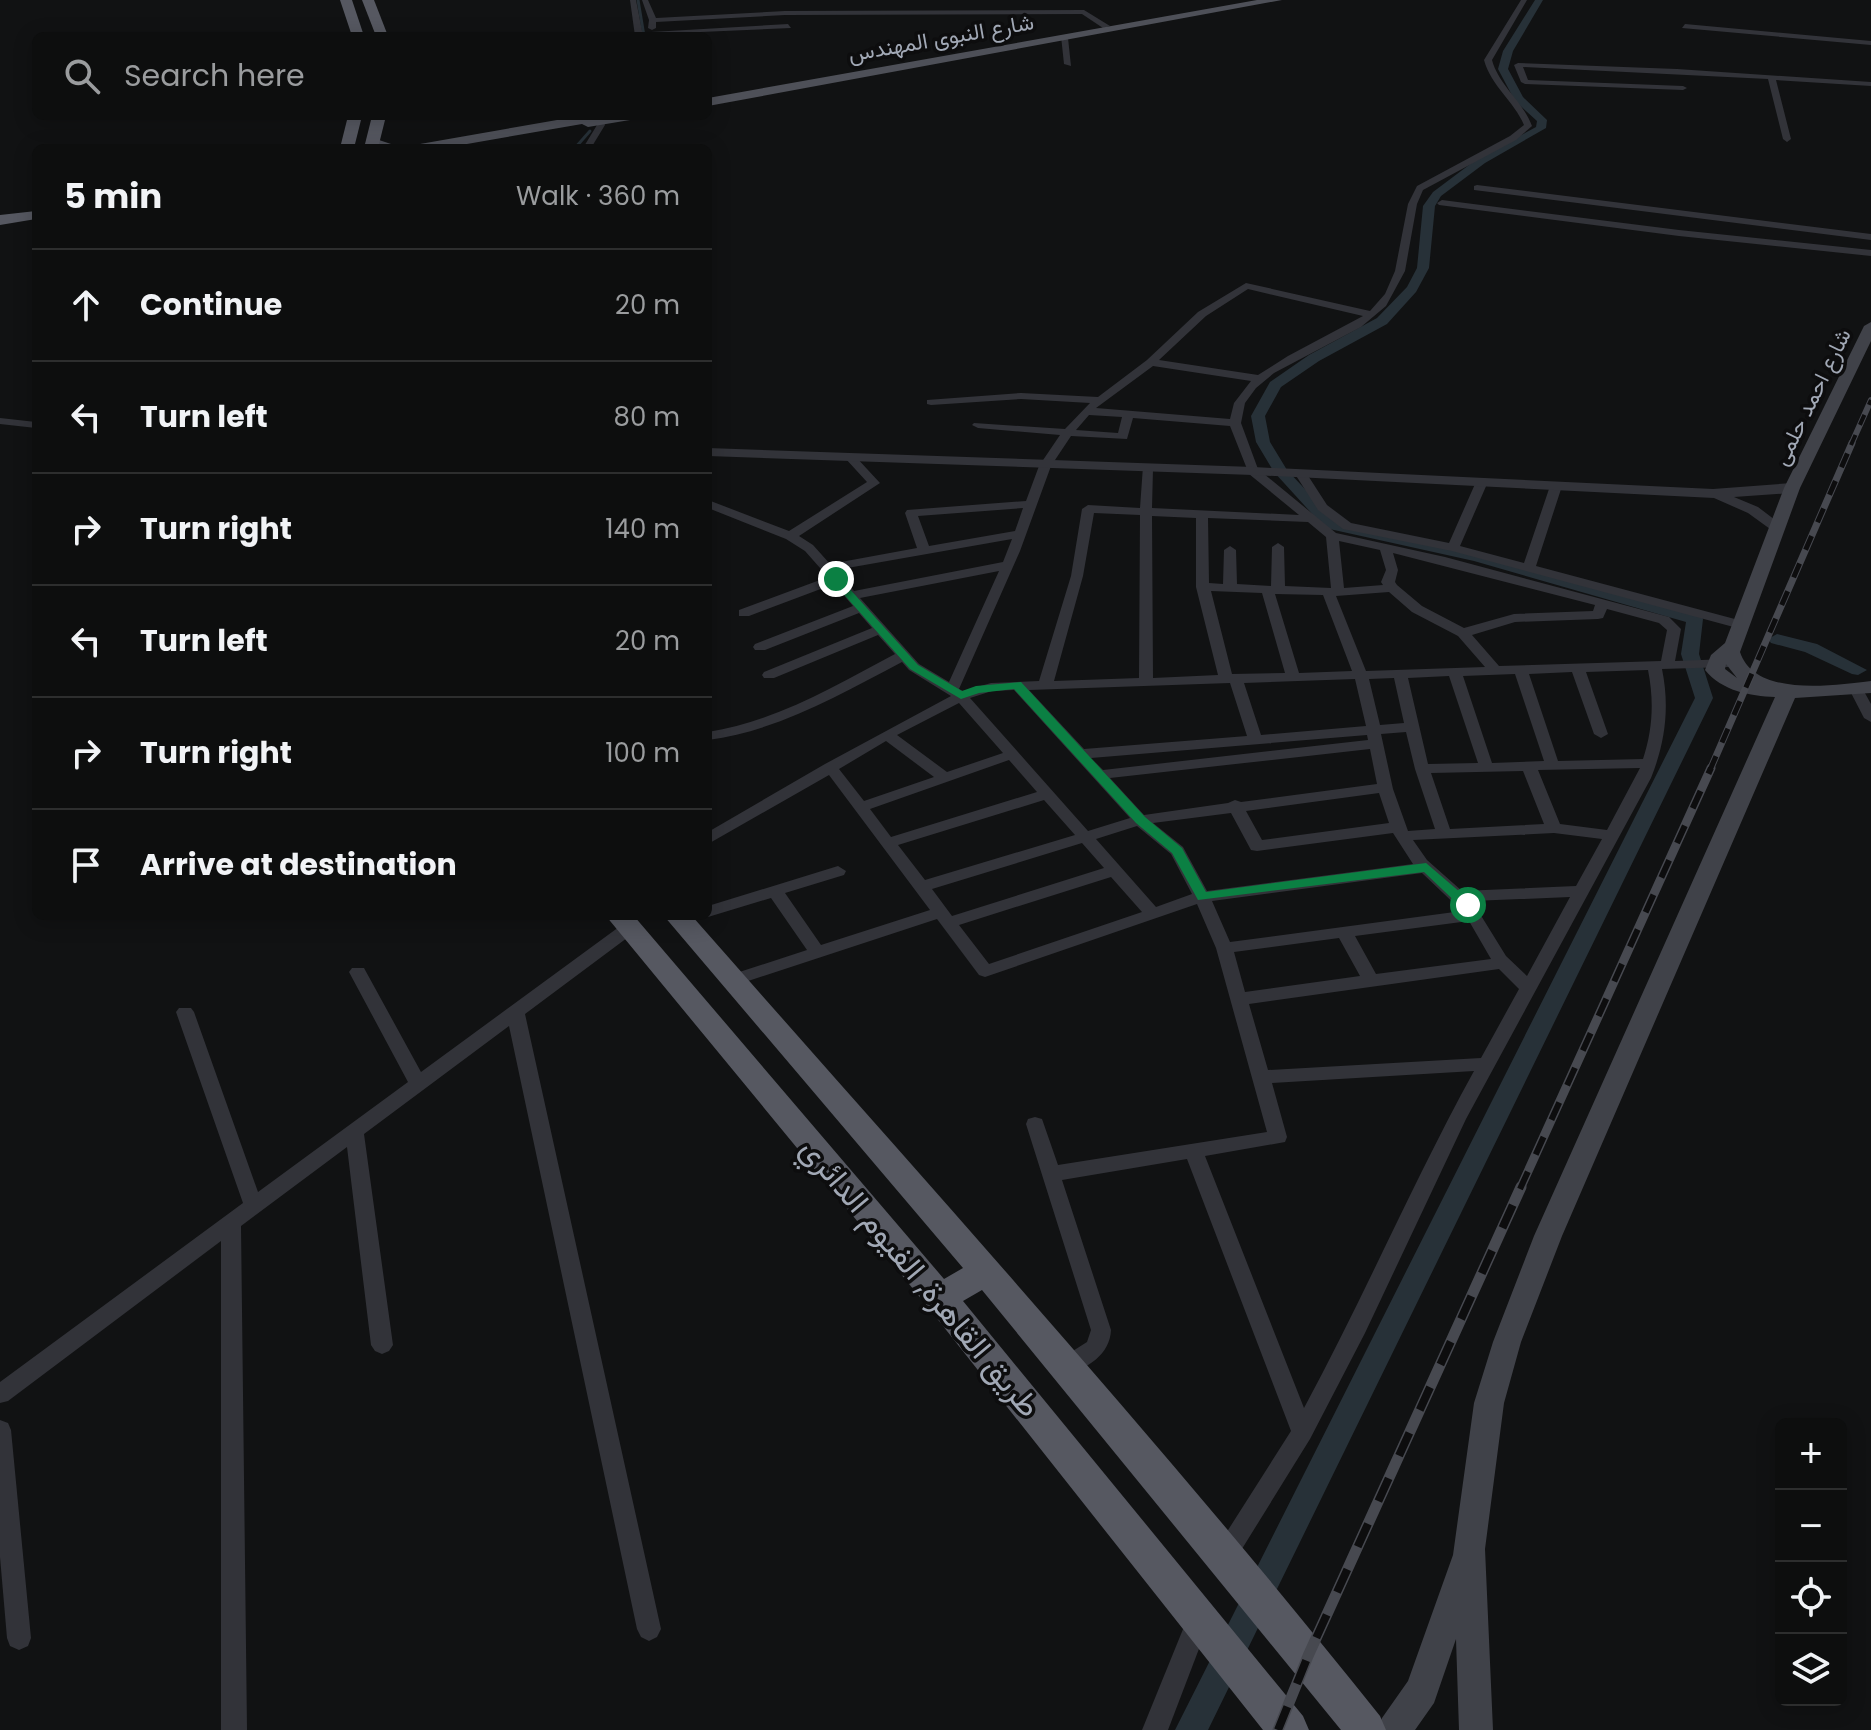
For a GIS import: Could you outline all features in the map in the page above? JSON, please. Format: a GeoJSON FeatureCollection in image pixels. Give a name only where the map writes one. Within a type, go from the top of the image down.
{"type":"FeatureCollection","features":[{"type":"Feature","properties":{"kind":"highway"},"geometry":{"type":"LineString","coordinates":[[346,0],[357,32]]}},
{"type":"Feature","properties":{"kind":"highway"},"geometry":{"type":"LineString","coordinates":[[368,0],[380,32]]}},
{"type":"Feature","properties":{"kind":"highway"},"geometry":{"type":"LineString","coordinates":[[348,144],[354,120]]}},
{"type":"Feature","properties":{"kind":"highway"},"geometry":{"type":"LineString","coordinates":[[372,144],[378,120]]}},
{"type":"Feature","properties":{"kind":"highway"},"geometry":{"type":"LineString","coordinates":[[0,217],[32,213]]}},
{"type":"Feature","properties":{"kind":"highway","name":"طريق القاهرة, الفيوم الدائري"},"geometry":{"type":"LineString","coordinates":[[693,920],[733,980],[986,1272],[1366,1730]]}},
{"type":"Feature","properties":{"kind":"highway","name":"طريق القاهرة, الفيوم الدائري"},"geometry":{"type":"LineString","coordinates":[[624,922],[940,1297],[1277,1715]]}},
{"type":"Feature","properties":{"kind":"highway"},"geometry":{"type":"LineString","coordinates":[[940,1297],[986,1272]]}},
{"type":"Feature","properties":{"kind":"main road","name":"شارع النبوى المهندس"},"geometry":{"type":"LineString","coordinates":[[712,99],[1249,0]]}},
{"type":"Feature","properties":{"kind":"main road","name":"شارع النبوى المهندس"},"geometry":{"type":"LineString","coordinates":[[812,81],[1064,38],[1192,20],[1276,0]]}},
{"type":"Feature","properties":{"kind":"main road"},"geometry":{"type":"LineString","coordinates":[[444,144],[590,120]]}},
{"type":"Feature","properties":{"kind":"main road"},"geometry":{"type":"LineString","coordinates":[[470,144],[592,120]]}},
{"type":"Feature","properties":{"kind":"main road","name":"شارع احمد حلمى"},"geometry":{"type":"LineString","coordinates":[[1720,659],[1741,625],[1792,488],[1871,326]]}},
{"type":"Feature","properties":{"kind":"main road"},"geometry":{"type":"LineString","coordinates":[[1720,659],[1717,674],[1732,683],[1761,691],[1864,688]]}},
{"type":"Feature","properties":{"kind":"main road"},"geometry":{"type":"LineString","coordinates":[[1394,1730],[1411,1711],[1431,1670],[1469,1549],[1489,1403],[1507,1342],[1548,1236],[1788,691]]}},
{"type":"Feature","properties":{"kind":"main road"},"geometry":{"type":"LineString","coordinates":[[1469,1549],[1476,1730]]}},
{"type":"Feature","properties":{"kind":"street"},"geometry":{"type":"LineString","coordinates":[[633,0],[638,32]]}},
{"type":"Feature","properties":{"kind":"street"},"geometry":{"type":"LineString","coordinates":[[645,0],[655,32]]}},
{"type":"Feature","properties":{"kind":"street"},"geometry":{"type":"LineString","coordinates":[[896,0],[897,13]]}},
{"type":"Feature","properties":{"kind":"street"},"geometry":{"type":"LineString","coordinates":[[927,0],[928,13]]}},
{"type":"Feature","properties":{"kind":"street"},"geometry":{"type":"LineString","coordinates":[[970,0],[972,13]]}},
{"type":"Feature","properties":{"kind":"street"},"geometry":{"type":"LineString","coordinates":[[1002,0],[1005,12]]}},
{"type":"Feature","properties":{"kind":"street"},"geometry":{"type":"LineString","coordinates":[[1037,0],[1040,12]]}},
{"type":"Feature","properties":{"kind":"street"},"geometry":{"type":"LineString","coordinates":[[1074,0],[1084,12],[1106,26]]}},
{"type":"Feature","properties":{"kind":"street"},"geometry":{"type":"LineString","coordinates":[[1224,1558],[1302,1432],[1355,1333],[1457,1119],[1650,763],[1661,708],[1665,665],[1674,629],[1670,624],[1602,603],[1332,536],[1307,519],[1258,472],[1235,423],[1240,399],[1261,379],[1310,347],[1372,315],[1390,297],[1406,249],[1414,196],[1420,188],[1513,138],[1528,126],[1521,109],[1496,82],[1488,60],[1524,0]]}},
{"type":"Feature","properties":{"kind":"street"},"geometry":{"type":"LineString","coordinates":[[653,20],[785,13],[1084,12]]}},
{"type":"Feature","properties":{"kind":"street"},"geometry":{"type":"LineString","coordinates":[[689,32],[788,26]]}},
{"type":"Feature","properties":{"kind":"street"},"geometry":{"type":"LineString","coordinates":[[1685,26],[1871,43]]}},
{"type":"Feature","properties":{"kind":"street"},"geometry":{"type":"LineString","coordinates":[[712,38],[780,34]]}},
{"type":"Feature","properties":{"kind":"street"},"geometry":{"type":"LineString","coordinates":[[1064,38],[1068,64]]}},
{"type":"Feature","properties":{"kind":"street"},"geometry":{"type":"LineString","coordinates":[[1683,88],[1525,82],[1518,65],[1871,84]]}},
{"type":"Feature","properties":{"kind":"street"},"geometry":{"type":"LineString","coordinates":[[1772,78],[1787,139]]}},
{"type":"Feature","properties":{"kind":"street"},"geometry":{"type":"LineString","coordinates":[[589,144],[601,120]]}},
{"type":"Feature","properties":{"kind":"street"},"geometry":{"type":"LineString","coordinates":[[1477,188],[1871,237]]}},
{"type":"Feature","properties":{"kind":"street"},"geometry":{"type":"LineString","coordinates":[[1442,203],[1871,253]]}},
{"type":"Feature","properties":{"kind":"street"},"geometry":{"type":"LineString","coordinates":[[957,692],[1045,466],[1086,411],[1151,362],[1202,314],[1246,286],[1372,315]]}},
{"type":"Feature","properties":{"kind":"street"},"geometry":{"type":"LineString","coordinates":[[1151,362],[1261,379]]}},
{"type":"Feature","properties":{"kind":"street"},"geometry":{"type":"LineString","coordinates":[[931,402],[1021,396],[1099,400]]}},
{"type":"Feature","properties":{"kind":"street"},"geometry":{"type":"LineString","coordinates":[[1086,411],[1235,423]]}},
{"type":"Feature","properties":{"kind":"street"},"geometry":{"type":"LineString","coordinates":[[978,425],[1123,437],[1128,415]]}},
{"type":"Feature","properties":{"kind":"street"},"geometry":{"type":"LineString","coordinates":[[0,421],[32,425]]}},
{"type":"Feature","properties":{"kind":"street"},"geometry":{"type":"LineString","coordinates":[[712,452],[1258,472],[1713,494],[1792,488]]}},
{"type":"Feature","properties":{"kind":"street"},"geometry":{"type":"LineString","coordinates":[[790,536],[874,483],[851,458]]}},
{"type":"Feature","properties":{"kind":"street"},"geometry":{"type":"LineString","coordinates":[[1146,680],[1147,469]]}},
{"type":"Feature","properties":{"kind":"street"},"geometry":{"type":"LineString","coordinates":[[1296,474],[1322,507],[1347,526],[1453,548],[1741,625]]}},
{"type":"Feature","properties":{"kind":"street"},"geometry":{"type":"LineString","coordinates":[[1453,548],[1481,484]]}},
{"type":"Feature","properties":{"kind":"street"},"geometry":{"type":"LineString","coordinates":[[1529,568],[1556,486]]}},
{"type":"Feature","properties":{"kind":"street"},"geometry":{"type":"LineString","coordinates":[[1713,494],[1753,510],[1777,529]]}},
{"type":"Feature","properties":{"kind":"street"},"geometry":{"type":"LineString","coordinates":[[924,549],[911,513],[1032,504]]}},
{"type":"Feature","properties":{"kind":"street"},"geometry":{"type":"LineString","coordinates":[[712,506],[790,536],[809,548],[914,667],[957,692],[1153,914]]}},
{"type":"Feature","properties":{"kind":"street"},"geometry":{"type":"LineString","coordinates":[[1046,683],[1077,576],[1088,509],[1307,519]]}},
{"type":"Feature","properties":{"kind":"street"},"geometry":{"type":"LineString","coordinates":[[1202,514],[1203,587],[1231,678],[1255,739]]}},
{"type":"Feature","properties":{"kind":"street"},"geometry":{"type":"LineString","coordinates":[[744,613],[831,573],[924,549],[1021,534]]}},
{"type":"Feature","properties":{"kind":"street"},"geometry":{"type":"LineString","coordinates":[[1332,536],[1333,592],[1360,674],[1373,736],[1401,831],[1415,856],[1460,896],[1503,963],[1529,988]]}},
{"type":"Feature","properties":{"kind":"street"},"geometry":{"type":"LineString","coordinates":[[1278,547],[1273,590],[1293,676]]}},
{"type":"Feature","properties":{"kind":"street"},"geometry":{"type":"LineString","coordinates":[[1385,547],[1391,563],[1388,582],[1392,588],[1417,609],[1463,633],[1494,669]]}},
{"type":"Feature","properties":{"kind":"street"},"geometry":{"type":"LineString","coordinates":[[1230,550],[1230,588]]}},
{"type":"Feature","properties":{"kind":"street"},"geometry":{"type":"LineString","coordinates":[[850,596],[1008,565]]}},
{"type":"Feature","properties":{"kind":"street"},"geometry":{"type":"LineString","coordinates":[[1203,587],[1333,592],[1392,588]]}},
{"type":"Feature","properties":{"kind":"street"},"geometry":{"type":"LineString","coordinates":[[1463,633],[1514,618],[1598,615],[1602,603]]}},
{"type":"Feature","properties":{"kind":"street"},"geometry":{"type":"LineString","coordinates":[[760,647],[861,608]]}},
{"type":"Feature","properties":{"kind":"street"},"geometry":{"type":"LineString","coordinates":[[769,675],[879,630]]}},
{"type":"Feature","properties":{"kind":"street"},"geometry":{"type":"LineString","coordinates":[[712,736],[730,734],[791,713],[903,656]]}},
{"type":"Feature","properties":{"kind":"street"},"geometry":{"type":"LineString","coordinates":[[712,837],[957,692],[1046,683],[1665,665],[1720,659]]}},
{"type":"Feature","properties":{"kind":"street"},"geometry":{"type":"LineString","coordinates":[[1577,666],[1601,734]]}},
{"type":"Feature","properties":{"kind":"street"},"geometry":{"type":"LineString","coordinates":[[1520,668],[1552,764]]}},
{"type":"Feature","properties":{"kind":"street"},"geometry":{"type":"LineString","coordinates":[[1454,670],[1486,766]]}},
{"type":"Feature","properties":{"kind":"street"},"geometry":{"type":"LineString","coordinates":[[1400,672],[1422,769],[1444,834]]}},
{"type":"Feature","properties":{"kind":"street"},"geometry":{"type":"LineString","coordinates":[[1017,685],[1140,820],[1177,851],[1202,897],[1224,948],[1278,1137],[1051,1174]]}},
{"type":"Feature","properties":{"kind":"street"},"geometry":{"type":"LineString","coordinates":[[1864,688],[1871,718]]}},
{"type":"Feature","properties":{"kind":"street"},"geometry":{"type":"LineString","coordinates":[[1099,775],[1373,736],[1411,727]]}},
{"type":"Feature","properties":{"kind":"street"},"geometry":{"type":"LineString","coordinates":[[887,735],[943,776]]}},
{"type":"Feature","properties":{"kind":"street"},"geometry":{"type":"LineString","coordinates":[[1080,754],[1255,739],[1373,736]]}},
{"type":"Feature","properties":{"kind":"street"},"geometry":{"type":"LineString","coordinates":[[862,807],[943,776],[1013,754]]}},
{"type":"Feature","properties":{"kind":"street"},"geometry":{"type":"LineString","coordinates":[[1422,769],[1650,763]]}},
{"type":"Feature","properties":{"kind":"street"},"geometry":{"type":"LineString","coordinates":[[1528,765],[1554,828]]}},
{"type":"Feature","properties":{"kind":"street"},"geometry":{"type":"LineString","coordinates":[[830,767],[985,971],[1202,897],[1426,867]]}},
{"type":"Feature","properties":{"kind":"street"},"geometry":{"type":"LineString","coordinates":[[921,887],[1140,820],[1387,787]]}},
{"type":"Feature","properties":{"kind":"street"},"geometry":{"type":"LineString","coordinates":[[889,843],[1047,794]]}},
{"type":"Feature","properties":{"kind":"street"},"geometry":{"type":"LineString","coordinates":[[1235,805],[1257,846],[1401,831],[1444,834],[1554,828],[1611,835]]}},
{"type":"Feature","properties":{"kind":"street"},"geometry":{"type":"LineString","coordinates":[[733,980],[817,952],[1115,870]]}},
{"type":"Feature","properties":{"kind":"street"},"geometry":{"type":"LineString","coordinates":[[712,910],[838,871]]}},
{"type":"Feature","properties":{"kind":"street"},"geometry":{"type":"LineString","coordinates":[[775,891],[817,952]]}},
{"type":"Feature","properties":{"kind":"street"},"geometry":{"type":"LineString","coordinates":[[1460,896],[1580,891]]}},
{"type":"Feature","properties":{"kind":"street"},"geometry":{"type":"LineString","coordinates":[[1224,948],[1474,915]]}},
{"type":"Feature","properties":{"kind":"street"},"geometry":{"type":"LineString","coordinates":[[0,1394],[515,1011],[624,922]]}},
{"type":"Feature","properties":{"kind":"street"},"geometry":{"type":"LineString","coordinates":[[1344,932],[1371,980]]}},
{"type":"Feature","properties":{"kind":"street"},"geometry":{"type":"LineString","coordinates":[[1238,999],[1503,963]]}},
{"type":"Feature","properties":{"kind":"street"},"geometry":{"type":"LineString","coordinates":[[358,972],[418,1083]]}},
{"type":"Feature","properties":{"kind":"street"},"geometry":{"type":"LineString","coordinates":[[515,1011],[649,1629]]}},
{"type":"Feature","properties":{"kind":"street"},"geometry":{"type":"LineString","coordinates":[[185,1012],[253,1204]]}},
{"type":"Feature","properties":{"kind":"street"},"geometry":{"type":"LineString","coordinates":[[1261,1077],[1488,1064]]}},
{"type":"Feature","properties":{"kind":"street"},"geometry":{"type":"LineString","coordinates":[[1035,1124],[1101,1330],[1102,1340],[1096,1349],[1065,1367]]}},
{"type":"Feature","properties":{"kind":"street"},"geometry":{"type":"LineString","coordinates":[[354,1130],[382,1345]]}},
{"type":"Feature","properties":{"kind":"street"},"geometry":{"type":"LineString","coordinates":[[1194,1152],[1302,1432]]}},
{"type":"Feature","properties":{"kind":"street"},"geometry":{"type":"LineString","coordinates":[[231,1221],[234,1730]]}},
{"type":"Feature","properties":{"kind":"street"},"geometry":{"type":"LineString","coordinates":[[0,1430],[19,1638]]}},
{"type":"Feature","properties":{"kind":"street"},"geometry":{"type":"LineString","coordinates":[[1155,1730],[1175,1684],[1208,1630]]}},
{"type":"Feature","properties":{"kind":"waterway"},"geometry":{"type":"LineString","coordinates":[[638,0],[643,32]]}},
{"type":"Feature","properties":{"kind":"waterway"},"geometry":{"type":"LineString","coordinates":[[1191,1730],[1704,698],[1690,654],[1695,619],[1477,557],[1330,525],[1281,472],[1263,442],[1258,416],[1275,385],[1314,358],[1382,321],[1412,289],[1423,268],[1429,206],[1437,194],[1481,161],[1541,128],[1542,120],[1519,99],[1503,69],[1508,51],[1539,0]]}},
{"type":"Feature","properties":{"kind":"waterway"},"geometry":{"type":"LineString","coordinates":[[579,144],[590,131]]}},
{"type":"Feature","properties":{"kind":"waterway"},"geometry":{"type":"LineString","coordinates":[[1777,639],[1811,648],[1858,670]]}},
{"type":"Feature","properties":{"kind":"railway"},"geometry":{"type":"LineString","coordinates":[[1851,445],[1871,400]]}},
{"type":"Feature","properties":{"kind":"railway"},"geometry":{"type":"LineString","coordinates":[[1710,770],[1852,443]]}},
{"type":"Feature","properties":{"kind":"railway"},"geometry":{"type":"LineString","coordinates":[[1520,1189],[1711,768]]}},
{"type":"Feature","properties":{"kind":"railway"},"geometry":{"type":"LineString","coordinates":[[1278,1730],[1308,1656],[1521,1187]]}},
{"type":"Feature","properties":{"kind":"route"},"geometry":{"type":"LineString","coordinates":[[836,579],[914,667],[953,688],[961,696],[976,689],[1017,685],[1140,820],[1177,851],[1190,869],[1202,897],[1426,867],[1468,905]]}}]}
